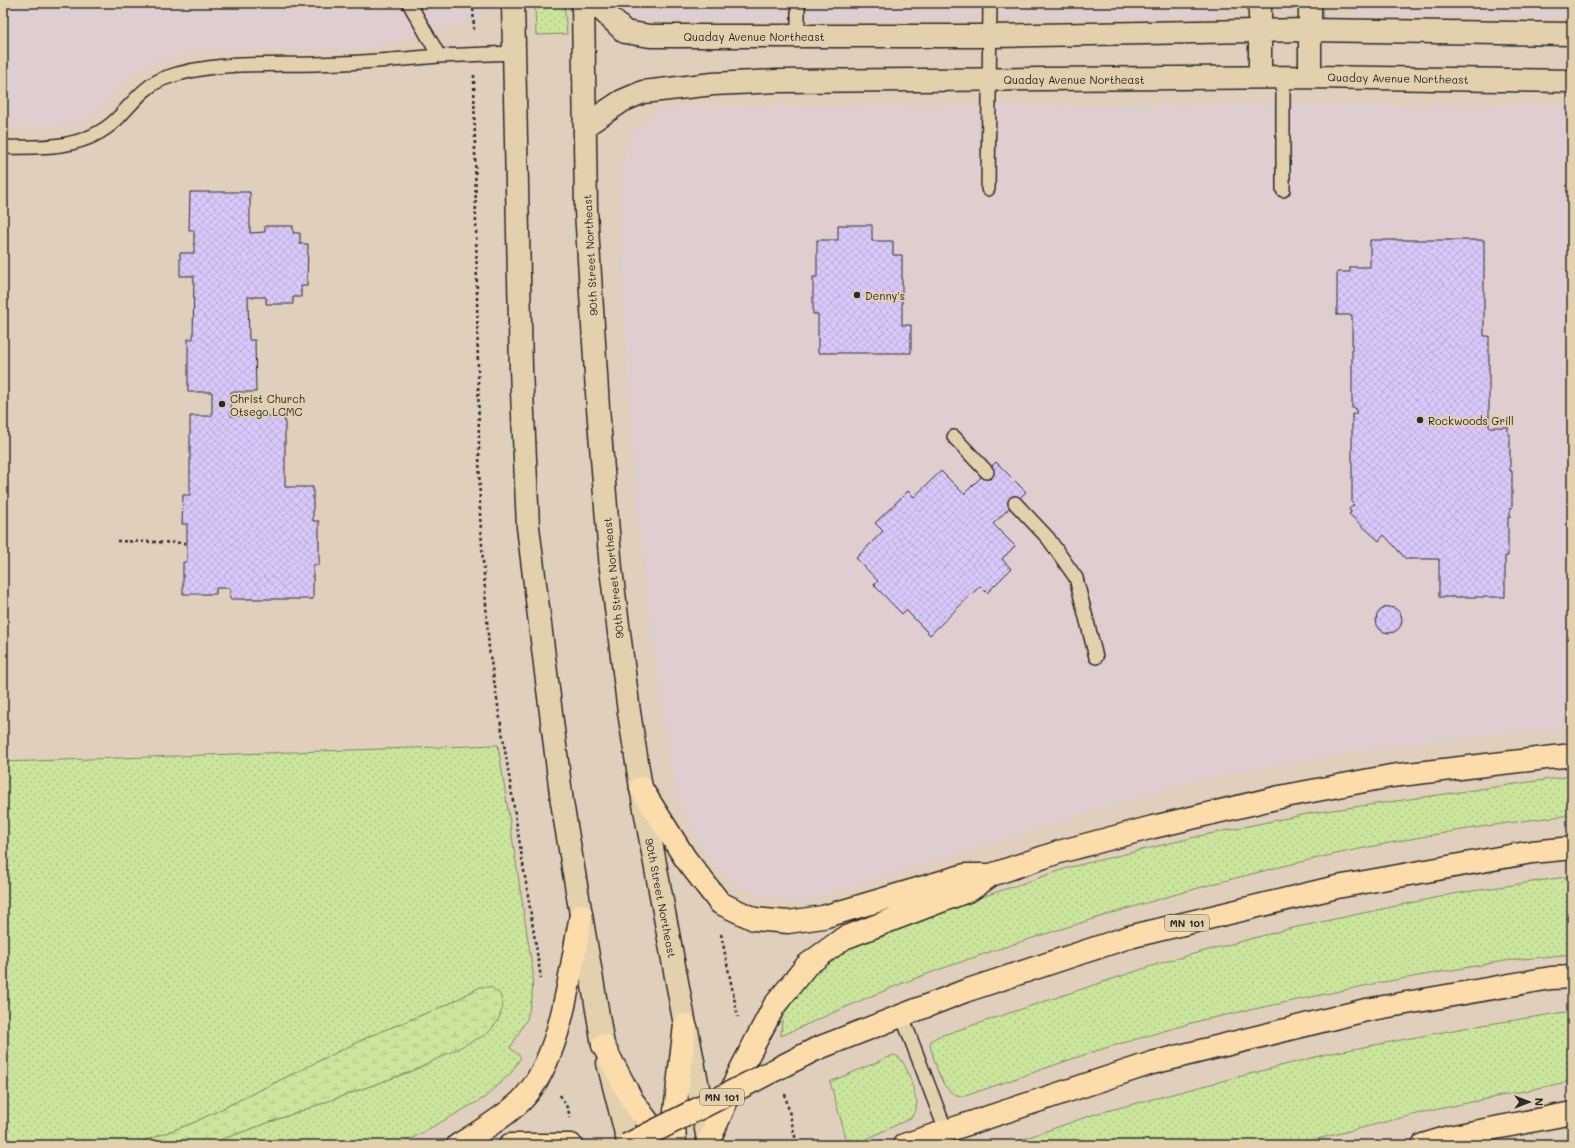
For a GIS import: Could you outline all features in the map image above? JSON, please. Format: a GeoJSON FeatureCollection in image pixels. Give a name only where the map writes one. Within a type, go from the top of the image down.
{"type":"FeatureCollection","features":[{"type":"Feature","properties":{"kind":"highway"},"geometry":{"type":"LineString","coordinates":[[641,788],[685,858],[720,903],[754,919],[788,922],[823,917],[965,875],[990,875],[1060,852],[1153,827],[1280,797],[1391,776],[1514,760],[1572,755]]}},
{"type":"Feature","properties":{"kind":"highway","name":"MN 101"},"geometry":{"type":"LineString","coordinates":[[628,1145],[816,1049],[965,991],[1129,937],[1337,887],[1532,852],[1572,848]]}},
{"type":"Feature","properties":{"kind":"highway"},"geometry":{"type":"LineString","coordinates":[[708,1144],[740,1071],[774,1006],[807,965],[844,938],[970,890],[990,875]]}},
{"type":"Feature","properties":{"kind":"highway"},"geometry":{"type":"LineString","coordinates":[[458,1145],[490,1125],[521,1101],[544,1069],[558,1030],[581,915]]}},
{"type":"Feature","properties":{"kind":"highway"},"geometry":{"type":"LineString","coordinates":[[904,1145],[1159,1061],[1366,1010],[1551,978],[1572,977]]}},
{"type":"Feature","properties":{"kind":"highway"},"geometry":{"type":"LineString","coordinates":[[675,1145],[674,1120],[685,1024]]}},
{"type":"Feature","properties":{"kind":"highway"},"geometry":{"type":"LineString","coordinates":[[603,1044],[632,1100],[665,1145]]}},
{"type":"Feature","properties":{"kind":"highway"},"geometry":{"type":"LineString","coordinates":[[1423,1145],[1449,1137],[1572,1113]]}},
{"type":"Feature","properties":{"kind":"highway"},"geometry":{"type":"LineString","coordinates":[[510,1145],[571,1145]]}},
{"type":"Feature","properties":{"kind":"street"},"geometry":{"type":"LineString","coordinates":[[513,3],[521,369],[528,526],[562,802],[603,1044],[628,1145]]}},
{"type":"Feature","properties":{"kind":"street","name":"90th Street Northeast"},"geometry":{"type":"LineString","coordinates":[[584,3],[586,210],[598,408],[608,538],[629,712],[641,788],[708,1144]]}},
{"type":"Feature","properties":{"kind":"street","name":"Quaday Avenue Northeast"},"geometry":{"type":"LineString","coordinates":[[595,3],[625,32],[650,36],[990,36],[1310,30],[1572,34]]}},
{"type":"Feature","properties":{"kind":"street"},"geometry":{"type":"LineString","coordinates":[[1260,3],[1260,77]]}},
{"type":"Feature","properties":{"kind":"street"},"geometry":{"type":"LineString","coordinates":[[1310,3],[1310,77]]}},
{"type":"Feature","properties":{"kind":"street","name":"Quaday Avenue Northeast"},"geometry":{"type":"LineString","coordinates":[[586,125],[622,101],[643,92],[713,84],[777,81],[1260,77],[1572,81]]}},
{"type":"Feature","properties":{"kind":"lane"},"geometry":{"type":"LineString","coordinates":[[409,3],[439,56]]}},
{"type":"Feature","properties":{"kind":"lane"},"geometry":{"type":"LineString","coordinates":[[798,3],[798,36]]}},
{"type":"Feature","properties":{"kind":"lane"},"geometry":{"type":"LineString","coordinates":[[988,189],[990,3]]}},
{"type":"Feature","properties":{"kind":"lane"},"geometry":{"type":"LineString","coordinates":[[3,147],[73,144],[101,133],[117,119],[138,96],[164,78],[208,68],[366,62],[439,56],[474,56],[514,53]]}},
{"type":"Feature","properties":{"kind":"lane"},"geometry":{"type":"LineString","coordinates":[[1283,77],[1283,190]]}},
{"type":"Feature","properties":{"kind":"lane"},"geometry":{"type":"LineString","coordinates":[[954,437],[986,472]]}},
{"type":"Feature","properties":{"kind":"lane"},"geometry":{"type":"LineString","coordinates":[[1015,503],[1048,538],[1076,578],[1096,657]]}},
{"type":"Feature","properties":{"kind":"lane"},"geometry":{"type":"LineString","coordinates":[[902,1016],[946,1131]]}},
{"type":"Feature","properties":{"kind":"path"},"geometry":{"type":"LineString","coordinates":[[473,3],[480,516],[488,634],[542,980]]}},
{"type":"Feature","properties":{"kind":"path"},"geometry":{"type":"LineString","coordinates":[[117,541],[187,543]]}},
{"type":"Feature","properties":{"kind":"path"},"geometry":{"type":"LineString","coordinates":[[720,927],[738,1020]]}},
{"type":"Feature","properties":{"kind":"path"},"geometry":{"type":"LineString","coordinates":[[783,1086],[797,1145]]}},
{"type":"Feature","properties":{"kind":"path"},"geometry":{"type":"LineString","coordinates":[[559,1093],[568,1109],[570,1122]]}},
{"type":"Feature","properties":{"kind":"shaded area"},"geometry":{"type":"Polygon","coordinates":[[[3,3],[489,3],[482,14],[458,26],[366,49],[208,50],[156,61],[129,74],[100,108],[85,121],[57,127],[3,127],[3,3]]]}},
{"type":"Feature","properties":{"kind":"shaded area"},"geometry":{"type":"Polygon","coordinates":[[[614,3],[1234,3],[1209,17],[654,22],[629,18],[614,3]]]}},
{"type":"Feature","properties":{"kind":"shaded area"},"geometry":{"type":"Polygon","coordinates":[[[1344,3],[1572,3],[1572,18],[1360,14],[1344,3]]]}},
{"type":"Feature","properties":{"kind":"shaded area"},"geometry":{"type":"Polygon","coordinates":[[[1572,105],[1572,728],[1452,738],[1310,758],[1180,784],[802,902],[765,897],[741,887],[707,856],[689,825],[676,795],[638,521],[624,317],[621,170],[634,130],[660,110],[687,106],[1572,105]]]}},
{"type":"Feature","properties":{"kind":"green space"},"geometry":{"type":"Polygon","coordinates":[[[535,3],[564,3],[567,34],[536,35],[535,3]]]}},
{"type":"Feature","properties":{"kind":"green space"},"geometry":{"type":"Polygon","coordinates":[[[498,745],[533,973],[532,998],[527,1019],[510,1048],[521,1057],[511,1073],[484,1098],[400,1145],[206,1145],[415,1070],[480,987],[449,1004],[370,1036],[193,1123],[133,1145],[3,1145],[3,762],[498,745]]]}},
{"type":"Feature","properties":{"kind":"green space"},"geometry":{"type":"Polygon","coordinates":[[[1572,776],[1572,815],[1449,832],[1388,843],[1266,870],[1206,886],[1064,928],[948,966],[887,989],[781,1036],[782,1018],[799,990],[817,966],[846,947],[911,921],[1071,867],[1204,835],[1312,813],[1572,776]]]}},
{"type":"Feature","properties":{"kind":"green space"},"geometry":{"type":"Polygon","coordinates":[[[1572,876],[1572,954],[1504,961],[1378,983],[1202,1020],[1095,1051],[965,1096],[957,1095],[945,1086],[937,1070],[930,1046],[931,1041],[937,1037],[1167,961],[1288,929],[1453,894],[1572,876]]]}},
{"type":"Feature","properties":{"kind":"green space"},"geometry":{"type":"Polygon","coordinates":[[[480,987],[491,987],[500,994],[503,1006],[498,1021],[487,1034],[415,1070],[206,1145],[133,1145],[193,1123],[370,1036],[449,1004],[480,987]]]}},
{"type":"Feature","properties":{"kind":"green space"},"geometry":{"type":"Polygon","coordinates":[[[1572,1011],[1572,1081],[1424,1112],[1294,1145],[1006,1145],[1095,1114],[1327,1054],[1464,1028],[1572,1011]]]}},
{"type":"Feature","properties":{"kind":"green space"},"geometry":{"type":"Polygon","coordinates":[[[894,1055],[899,1057],[903,1062],[909,1075],[917,1102],[916,1109],[911,1118],[854,1145],[848,1145],[830,1082],[894,1055]]]}},
{"type":"Feature","properties":{"kind":"green space"},"geometry":{"type":"Polygon","coordinates":[[[1572,1138],[1572,1145],[1539,1145],[1572,1138]]]}},
{"type":"Feature","properties":{"kind":"building","name":"Christ Church Otsego LCMC"},"geometry":{"type":"Polygon","coordinates":[[[190,192],[250,192],[250,233],[265,232],[265,226],[293,226],[293,233],[300,233],[300,244],[308,244],[307,286],[301,286],[301,297],[293,297],[293,304],[266,304],[266,297],[248,297],[249,340],[255,340],[256,392],[231,392],[231,416],[285,416],[285,487],[313,487],[313,521],[319,521],[319,565],[313,565],[313,599],[230,599],[230,588],[216,588],[216,594],[183,594],[183,562],[187,562],[187,524],[182,524],[183,495],[190,495],[190,416],[212,416],[212,392],[188,392],[188,339],[193,339],[194,276],[180,276],[180,253],[194,253],[194,230],[189,230],[190,192]]]}},
{"type":"Feature","properties":{"kind":"building","name":"Denny's"},"geometry":{"type":"Polygon","coordinates":[[[838,225],[872,225],[872,241],[893,241],[893,255],[902,255],[902,325],[911,325],[911,353],[818,353],[818,314],[813,314],[813,277],[817,277],[817,240],[838,240],[838,225]]]}},
{"type":"Feature","properties":{"kind":"building","name":"Rockwoods Grill"},"geometry":{"type":"Polygon","coordinates":[[[1370,240],[1484,240],[1484,336],[1489,336],[1489,427],[1508,427],[1508,434],[1510,434],[1512,508],[1510,508],[1510,517],[1508,517],[1508,556],[1505,556],[1505,597],[1439,597],[1439,559],[1406,559],[1384,535],[1379,541],[1349,514],[1351,512],[1349,509],[1354,505],[1352,503],[1352,414],[1356,414],[1356,408],[1352,408],[1352,315],[1337,315],[1337,272],[1350,272],[1350,267],[1370,267],[1370,240]]]}},
{"type":"Feature","properties":{"kind":"building"},"geometry":{"type":"Polygon","coordinates":[[[996,462],[1026,492],[993,524],[1015,546],[1002,559],[1011,569],[987,593],[980,586],[930,635],[906,610],[902,614],[874,585],[878,581],[856,558],[883,531],[875,523],[908,491],[914,497],[941,471],[964,494],[996,462]]]}},
{"type":"Feature","properties":{"kind":"building"},"geometry":{"type":"Polygon","coordinates":[[[1389,607],[1398,611],[1402,620],[1398,629],[1389,633],[1380,629],[1376,620],[1380,611],[1389,607]]]}},
{"type":"Feature","properties":{"kind":"place","name":"Denny's"},"geometry":{"type":"Point","coordinates":[857,295]}},
{"type":"Feature","properties":{"kind":"place","name":"Christ Church Otsego LCMC"},"geometry":{"type":"Point","coordinates":[222,404]}},
{"type":"Feature","properties":{"kind":"place","name":"Rockwoods Grill"},"geometry":{"type":"Point","coordinates":[1420,420]}}]}
